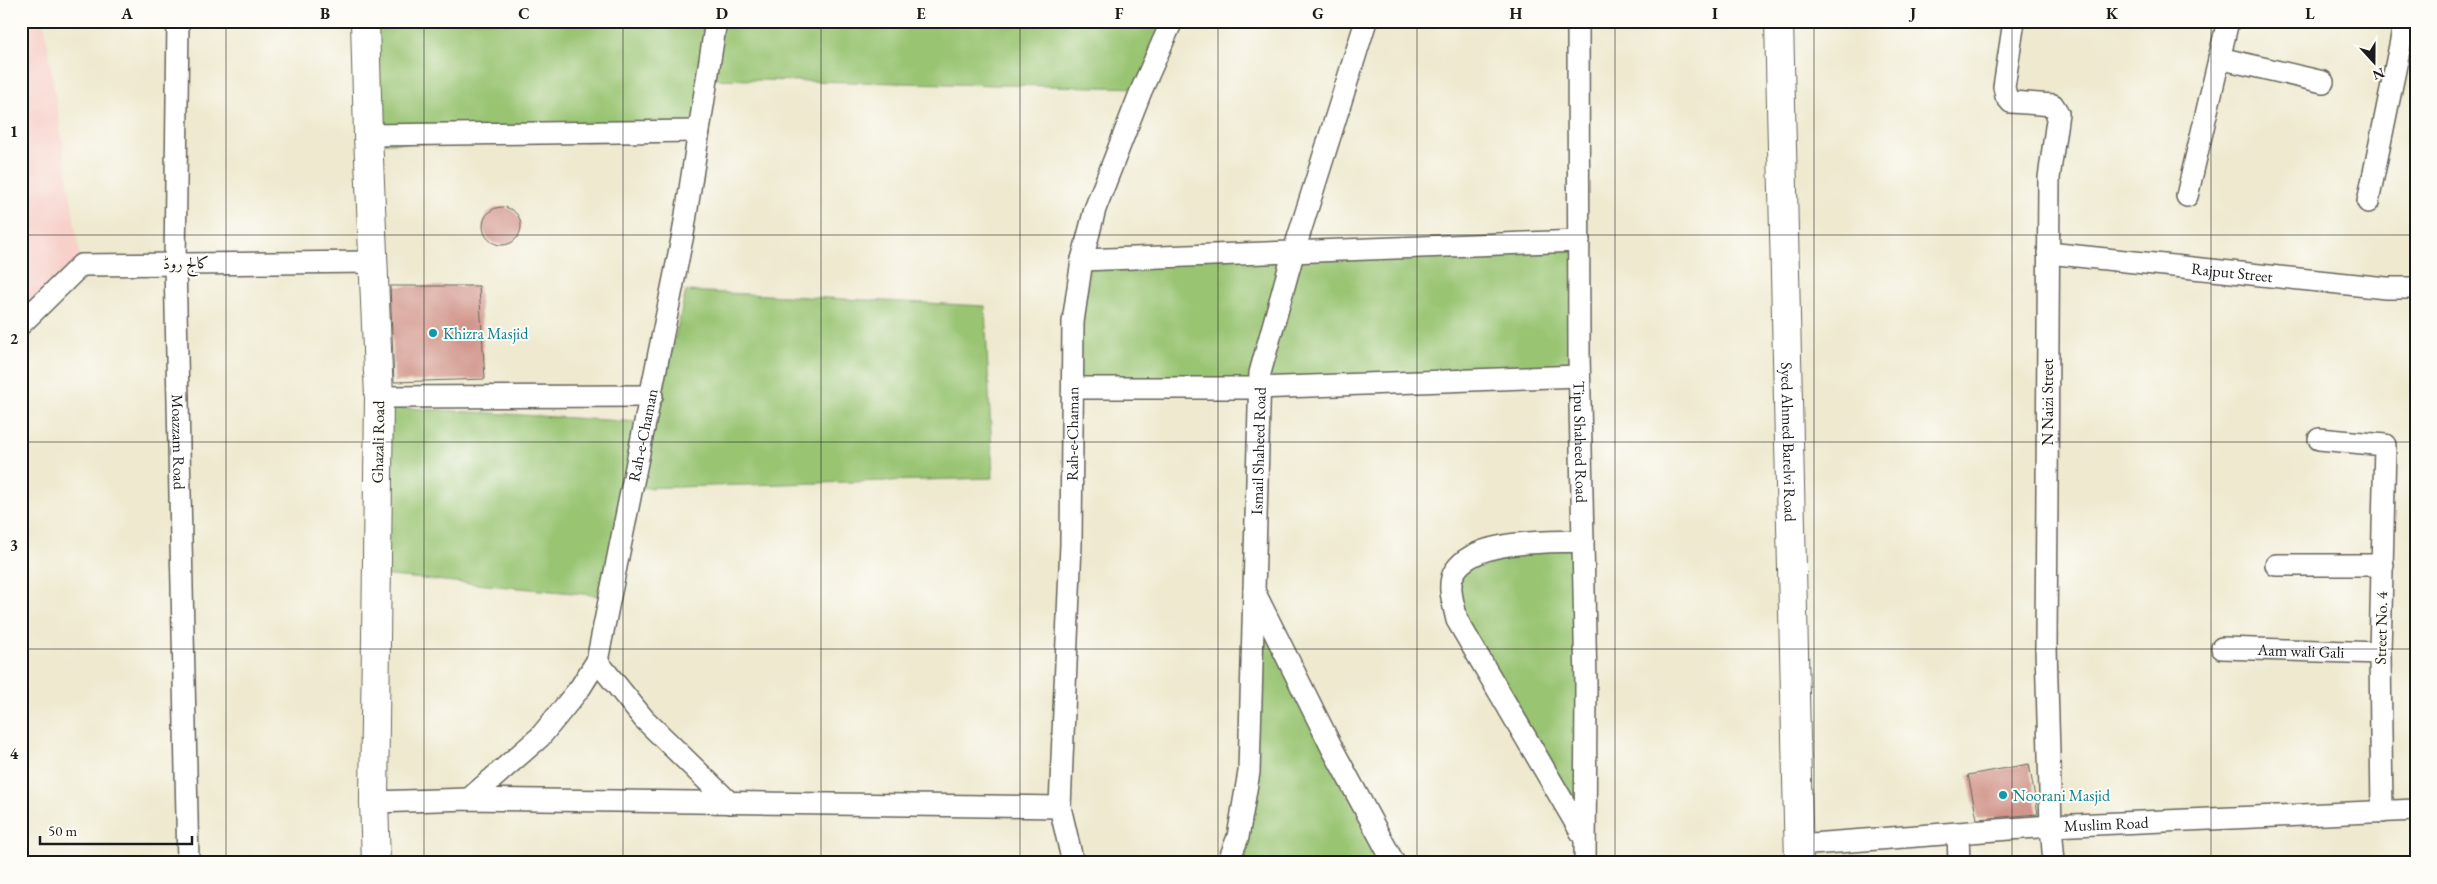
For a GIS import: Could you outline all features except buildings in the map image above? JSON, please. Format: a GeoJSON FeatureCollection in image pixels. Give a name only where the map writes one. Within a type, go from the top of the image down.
{"type":"FeatureCollection","features":[{"type":"Feature","properties":{"kind":"main road","name":"Ghazali Road"},"geometry":{"type":"LineString","coordinates":[[365,21],[379,397],[374,802],[376,863]]}},
{"type":"Feature","properties":{"kind":"main road","name":"Syed Ahmed Barelvi Road"},"geometry":{"type":"LineString","coordinates":[[1779,21],[1798,854]]}},
{"type":"Feature","properties":{"kind":"street","name":"Moazzam Road"},"geometry":{"type":"LineString","coordinates":[[178,21],[175,263],[188,863]]}},
{"type":"Feature","properties":{"kind":"street","name":"Rah-e-Chaman"},"geometry":{"type":"LineString","coordinates":[[469,800],[540,737],[580,688],[597,661],[610,604],[644,427],[652,396],[683,234],[716,21]]}},
{"type":"Feature","properties":{"kind":"street","name":"Rah-e-Chaman"},"geometry":{"type":"LineString","coordinates":[[1073,863],[1060,807],[1071,544],[1074,388],[1073,322],[1082,260],[1101,192],[1141,91],[1172,21]]}},
{"type":"Feature","properties":{"kind":"street","name":"Ismail Shaheed Road"},"geometry":{"type":"LineString","coordinates":[[1366,21],[1294,254],[1260,373],[1253,588],[1332,748],[1394,863]]}},
{"type":"Feature","properties":{"kind":"street","name":"Tipu Shaheed Road"},"geometry":{"type":"LineString","coordinates":[[1578,21],[1579,376],[1586,685],[1585,863]]}},
{"type":"Feature","properties":{"kind":"street","name":"N Naizi Street"},"geometry":{"type":"LineString","coordinates":[[2014,21],[2004,87],[2006,96],[2011,102],[2053,106],[2058,113],[2049,178],[2048,253],[2046,647],[2051,826],[2054,863]]}},
{"type":"Feature","properties":{"kind":"street"},"geometry":{"type":"LineString","coordinates":[[2187,196],[2228,21]]}},
{"type":"Feature","properties":{"kind":"street"},"geometry":{"type":"LineString","coordinates":[[2368,202],[2405,21]]}},
{"type":"Feature","properties":{"kind":"street"},"geometry":{"type":"LineString","coordinates":[[2219,58],[2323,82]]}},
{"type":"Feature","properties":{"kind":"street"},"geometry":{"type":"LineString","coordinates":[[368,135],[699,131]]}},
{"type":"Feature","properties":{"kind":"street"},"geometry":{"type":"LineString","coordinates":[[1082,260],[1294,254],[1579,241]]}},
{"type":"Feature","properties":{"kind":"street","name":"Rajput Street"},"geometry":{"type":"LineString","coordinates":[[2048,253],[2386,288],[2416,288]]}},
{"type":"Feature","properties":{"kind":"street","name":"کالج روڈ"},"geometry":{"type":"LineString","coordinates":[[21,324],[81,265],[374,262]]}},
{"type":"Feature","properties":{"kind":"street"},"geometry":{"type":"LineString","coordinates":[[1074,388],[1260,388],[1579,376]]}},
{"type":"Feature","properties":{"kind":"street"},"geometry":{"type":"LineString","coordinates":[[379,397],[652,396]]}},
{"type":"Feature","properties":{"kind":"street","name":"Street No. 4"},"geometry":{"type":"LineString","coordinates":[[2319,439],[2385,445],[2380,653],[2382,812]]}},
{"type":"Feature","properties":{"kind":"street"},"geometry":{"type":"LineString","coordinates":[[1583,540],[1493,548],[1472,554],[1455,572],[1451,588],[1457,620],[1585,839]]}},
{"type":"Feature","properties":{"kind":"street"},"geometry":{"type":"LineString","coordinates":[[2276,565],[2383,565]]}},
{"type":"Feature","properties":{"kind":"street"},"geometry":{"type":"LineString","coordinates":[[1228,863],[1238,836],[1249,772],[1253,588]]}},
{"type":"Feature","properties":{"kind":"street","name":"Aam wali Gali"},"geometry":{"type":"LineString","coordinates":[[2222,648],[2380,653]]}},
{"type":"Feature","properties":{"kind":"street"},"geometry":{"type":"LineString","coordinates":[[597,661],[644,720],[730,803]]}},
{"type":"Feature","properties":{"kind":"street"},"geometry":{"type":"LineString","coordinates":[[374,802],[469,800],[1060,807]]}},
{"type":"Feature","properties":{"kind":"street","name":"Muslim Road"},"geometry":{"type":"LineString","coordinates":[[1798,854],[1958,833],[2051,826],[2416,810]]}},
{"type":"Feature","properties":{"kind":"street"},"geometry":{"type":"LineString","coordinates":[[1958,833],[1959,863]]}},
{"type":"Feature","properties":{"kind":"shaded area"},"geometry":{"type":"Polygon","coordinates":[[[21,21],[44,21],[81,265],[21,317],[21,21]]]}},
{"type":"Feature","properties":{"kind":"green space"},"geometry":{"type":"Polygon","coordinates":[[[365,21],[1175,21],[1146,88],[707,79],[697,140],[366,143],[365,21]]]}},
{"type":"Feature","properties":{"kind":"green space"},"geometry":{"type":"Polygon","coordinates":[[[1579,241],[1579,376],[1074,388],[1091,255],[1579,241]]]}},
{"type":"Feature","properties":{"kind":"green space"},"geometry":{"type":"Polygon","coordinates":[[[686,291],[985,306],[993,478],[640,488],[686,291]]]}},
{"type":"Feature","properties":{"kind":"green space"},"geometry":{"type":"Polygon","coordinates":[[[388,407],[639,422],[605,596],[380,575],[388,407]]]}},
{"type":"Feature","properties":{"kind":"green space"},"geometry":{"type":"Polygon","coordinates":[[[1583,541],[1585,839],[1457,620],[1455,572],[1472,554],[1583,541]]]}},
{"type":"Feature","properties":{"kind":"green space"},"geometry":{"type":"Polygon","coordinates":[[[1253,588],[1395,863],[1228,863],[1238,837],[1253,588]]]}},
{"type":"Feature","properties":{"kind":"place","name":"Khizra Masjid"},"geometry":{"type":"Point","coordinates":[433,333]}},
{"type":"Feature","properties":{"kind":"place","name":"Noorani Masjid"},"geometry":{"type":"Point","coordinates":[2003,795]}}]}
